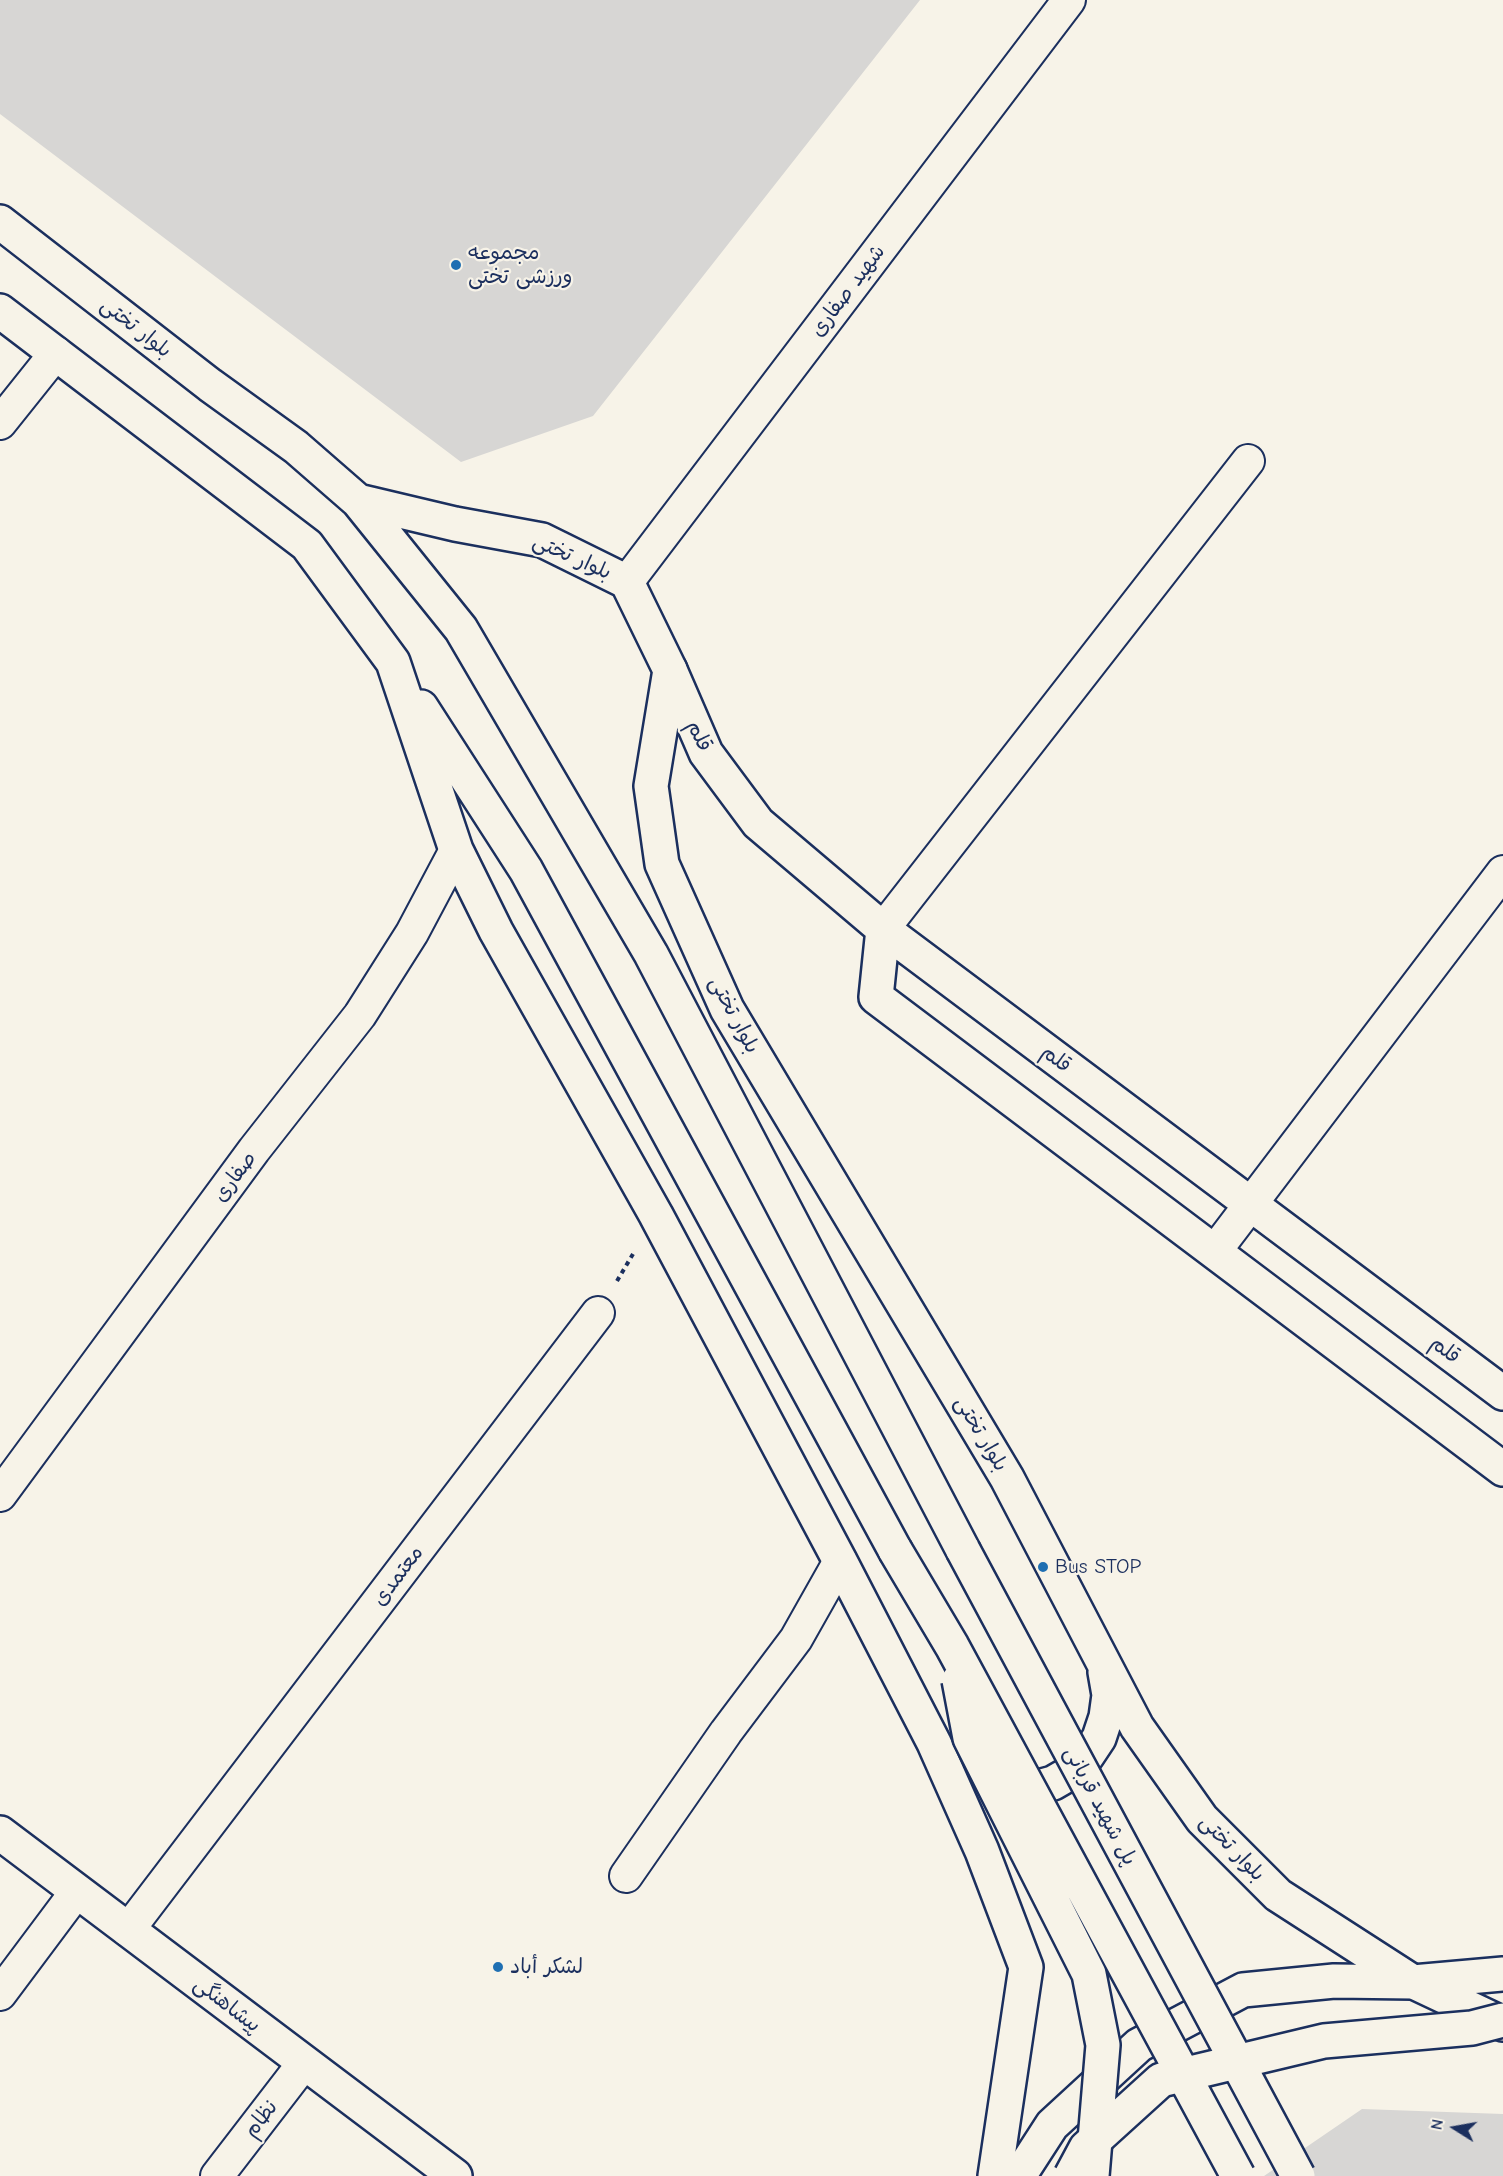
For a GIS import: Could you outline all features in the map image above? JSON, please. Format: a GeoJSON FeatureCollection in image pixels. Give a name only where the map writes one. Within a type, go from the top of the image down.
{"type":"FeatureCollection","features":[{"type":"Feature","properties":{"kind":"main road","name":"بلوار تختی"},"geometry":{"type":"LineString","coordinates":[[0,222],[210,385],[296,447],[358,501],[455,524],[542,540],[627,582],[670,670],[651,786],[662,864],[727,1009],[1007,1478],[1137,1727],[1202,1819],[1278,1895],[1413,1982],[1503,2024]]}},
{"type":"Feature","properties":{"kind":"main road"},"geometry":{"type":"LineString","coordinates":[[0,311],[307,545],[393,662],[526,870],[894,1550],[952,1646],[1238,2176]]}},
{"type":"Feature","properties":{"kind":"main road","name":"پل شهید قربانی"},"geometry":{"type":"LineString","coordinates":[[358,501],[461,629],[651,954],[963,1550],[1298,2176]]}},
{"type":"Feature","properties":{"kind":"main road"},"geometry":{"type":"LineString","coordinates":[[393,662],[456,850],[496,931],[656,1215],[840,1561],[934,1743],[982,1851],[1026,1967],[995,2176]]}},
{"type":"Feature","properties":{"kind":"main road","name":"قلم"},"geometry":{"type":"LineString","coordinates":[[670,670],[706,753],[758,823],[883,929],[1503,1393]]}},
{"type":"Feature","properties":{"kind":"main road"},"geometry":{"type":"LineString","coordinates":[[883,929],[876,996],[1503,1468]]}},
{"type":"Feature","properties":{"kind":"main road"},"geometry":{"type":"LineString","coordinates":[[952,1646],[970,1738],[1089,1974],[1103,2045],[1092,2176]]}},
{"type":"Feature","properties":{"kind":"main road"},"geometry":{"type":"LineString","coordinates":[[934,1743],[968,1775],[988,1785],[1009,1789],[1031,1789],[1053,1783],[1072,1772],[1099,1738],[1106,1717],[1108,1695],[1105,1673],[1098,1651]]}},
{"type":"Feature","properties":{"kind":"main road","name":"پیشاهنگی"},"geometry":{"type":"LineString","coordinates":[[0,1833],[455,2176]]}},
{"type":"Feature","properties":{"kind":"main road"},"geometry":{"type":"LineString","coordinates":[[1019,2176],[1052,2125],[1139,2045],[1243,1990],[1334,1981],[1413,1982],[1503,1974]]}},
{"type":"Feature","properties":{"kind":"main road"},"geometry":{"type":"LineString","coordinates":[[1071,2176],[1086,2148],[1161,2080],[1324,2042],[1472,2028],[1503,2020]]}},
{"type":"Feature","properties":{"kind":"street","name":"شهید صفاری"},"geometry":{"type":"LineString","coordinates":[[627,582],[1069,0]]}},
{"type":"Feature","properties":{"kind":"street"},"geometry":{"type":"LineString","coordinates":[[0,423],[56,353]]}},
{"type":"Feature","properties":{"kind":"street"},"geometry":{"type":"LineString","coordinates":[[883,929],[1248,461]]}},
{"type":"Feature","properties":{"kind":"street","name":"صفاری"},"geometry":{"type":"LineString","coordinates":[[0,1495],[247,1160],[360,1015],[412,933],[456,850]]}},
{"type":"Feature","properties":{"kind":"street"},"geometry":{"type":"LineString","coordinates":[[1215,1251],[1503,872]]}},
{"type":"Feature","properties":{"kind":"street","name":"معتمدی"},"geometry":{"type":"LineString","coordinates":[[128,1929],[598,1313]]}},
{"type":"Feature","properties":{"kind":"street"},"geometry":{"type":"LineString","coordinates":[[626,1876],[726,1732],[796,1639],[840,1561]]}},
{"type":"Feature","properties":{"kind":"street"},"geometry":{"type":"LineString","coordinates":[[0,1994],[77,1891]]}},
{"type":"Feature","properties":{"kind":"street","name":"نظام"},"geometry":{"type":"LineString","coordinates":[[217,2176],[304,2063]]}},
{"type":"Feature","properties":{"kind":"path"},"geometry":{"type":"LineString","coordinates":[[598,1313],[656,1215]]}},
{"type":"Feature","properties":{"kind":"shaded area","name":"مجموعه ورزشی تختی"},"geometry":{"type":"Polygon","coordinates":[[[0,0],[920,0],[593,416],[461,462],[0,114],[0,0]]]}},
{"type":"Feature","properties":{"kind":"shaded area"},"geometry":{"type":"Polygon","coordinates":[[[1362,2109],[1503,2114],[1503,2176],[1264,2176],[1362,2109]]]}},
{"type":"Feature","properties":{"kind":"place","name":"مجموعه ورزشی تختی"},"geometry":{"type":"Point","coordinates":[456,265]}},
{"type":"Feature","properties":{"kind":"place","name":"Bus STOP"},"geometry":{"type":"Point","coordinates":[1043,1567]}},
{"type":"Feature","properties":{"kind":"place","name":"لشكر أباد"},"geometry":{"type":"Point","coordinates":[498,1967]}}]}
